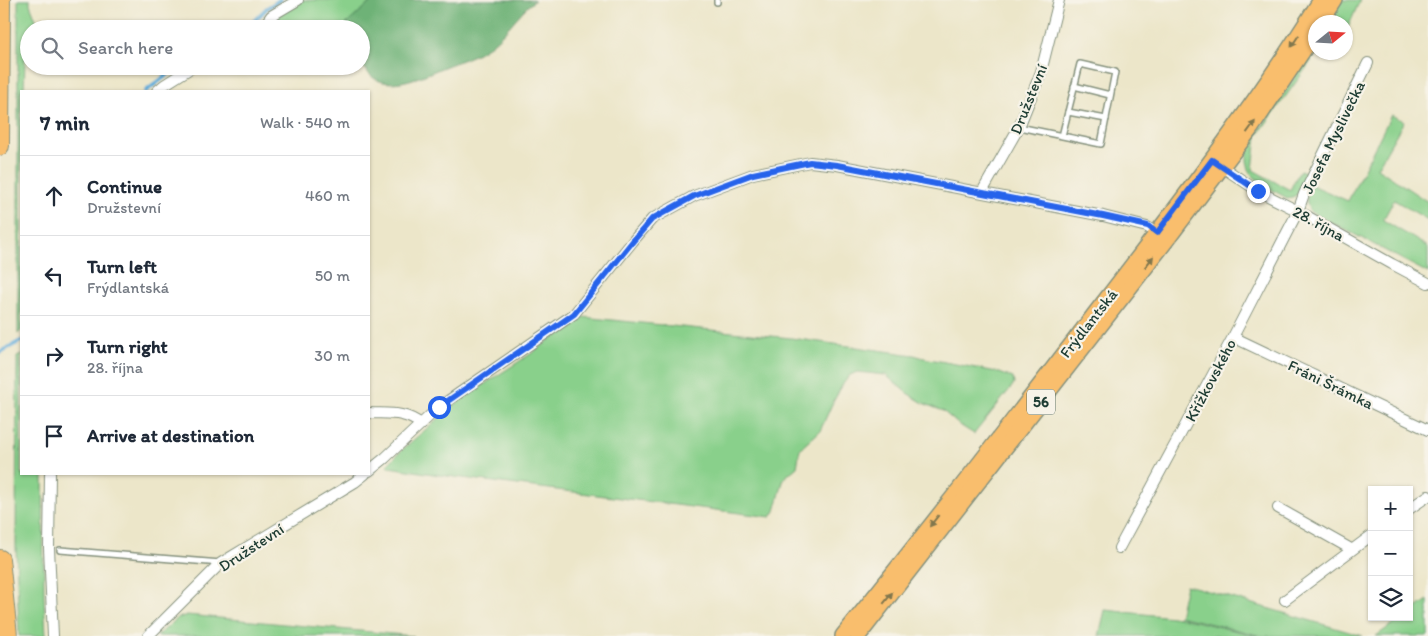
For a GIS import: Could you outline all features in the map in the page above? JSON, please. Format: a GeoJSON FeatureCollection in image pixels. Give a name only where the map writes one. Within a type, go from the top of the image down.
{"type":"FeatureCollection","features":[{"type":"Feature","properties":{"kind":"highway"},"geometry":{"type":"LineString","coordinates":[[0,146],[1,0]]}},
{"type":"Feature","properties":{"kind":"highway"},"geometry":{"type":"LineString","coordinates":[[0,560],[8,636]]}},
{"type":"Feature","properties":{"kind":"main road","name":"Frýdlantská"},"geometry":{"type":"LineString","coordinates":[[858,636],[1168,238],[1321,0]]}},
{"type":"Feature","properties":{"kind":"main road"},"geometry":{"type":"LineString","coordinates":[[1325,15],[1335,0]]}},
{"type":"Feature","properties":{"kind":"main road","name":"Frýdlantská"},"geometry":{"type":"LineString","coordinates":[[843,636],[1157,233],[1256,121],[1308,43]]}},
{"type":"Feature","properties":{"kind":"street"},"geometry":{"type":"LineString","coordinates":[[268,20],[271,16],[298,0]]}},
{"type":"Feature","properties":{"kind":"street","name":"Družstevní"},"geometry":{"type":"LineString","coordinates":[[982,192],[1020,127],[1041,72],[1059,0]]}},
{"type":"Feature","properties":{"kind":"street","name":"Josefa Myslivečka"},"geometry":{"type":"LineString","coordinates":[[1298,211],[1304,194],[1368,63]]}},
{"type":"Feature","properties":{"kind":"street"},"geometry":{"type":"LineString","coordinates":[[158,90],[181,75]]}},
{"type":"Feature","properties":{"kind":"street"},"geometry":{"type":"LineString","coordinates":[[370,470],[439,407],[574,314],[652,219],[694,196],[753,174],[810,162],[837,165],[1103,216],[1148,226],[1157,233]]}},
{"type":"Feature","properties":{"kind":"street","name":"28. října"},"geometry":{"type":"LineString","coordinates":[[1217,163],[1258,191],[1428,283]]}},
{"type":"Feature","properties":{"kind":"street","name":"Křížkovského"},"geometry":{"type":"LineString","coordinates":[[1119,548],[1233,337],[1298,211]]}},
{"type":"Feature","properties":{"kind":"street","name":"Fráni Šrámka"},"geometry":{"type":"LineString","coordinates":[[1233,337],[1428,430]]}},
{"type":"Feature","properties":{"kind":"street"},"geometry":{"type":"LineString","coordinates":[[370,413],[400,414],[412,417],[421,424]]}},
{"type":"Feature","properties":{"kind":"street"},"geometry":{"type":"LineString","coordinates":[[50,475],[49,548],[53,636]]}},
{"type":"Feature","properties":{"kind":"street","name":"Družstevní"},"geometry":{"type":"LineString","coordinates":[[148,636],[221,563],[364,475]]}},
{"type":"Feature","properties":{"kind":"street"},"geometry":{"type":"LineString","coordinates":[[1413,506],[1428,496]]}},
{"type":"Feature","properties":{"kind":"street"},"geometry":{"type":"LineString","coordinates":[[1278,508],[1351,549]]}},
{"type":"Feature","properties":{"kind":"street"},"geometry":{"type":"LineString","coordinates":[[1285,600],[1368,538]]}},
{"type":"Feature","properties":{"kind":"lane"},"geometry":{"type":"LineString","coordinates":[[1020,127],[1062,136],[1101,144],[1115,72],[1080,64],[1062,136]]}},
{"type":"Feature","properties":{"kind":"lane"},"geometry":{"type":"LineString","coordinates":[[1074,86],[1110,95]]}},
{"type":"Feature","properties":{"kind":"lane"},"geometry":{"type":"LineString","coordinates":[[1068,112],[1106,119]]}},
{"type":"Feature","properties":{"kind":"lane"},"geometry":{"type":"LineString","coordinates":[[60,550],[221,563]]}},
{"type":"Feature","properties":{"kind":"green space"},"geometry":{"type":"Polygon","coordinates":[[[18,0],[30,0],[36,20],[20,20],[20,75],[24,75],[24,90],[20,90],[20,332],[18,334],[18,0]]]}},
{"type":"Feature","properties":{"kind":"green space"},"geometry":{"type":"Polygon","coordinates":[[[303,0],[373,0],[351,20],[270,20],[303,0]]]}},
{"type":"Feature","properties":{"kind":"green space"},"geometry":{"type":"Polygon","coordinates":[[[373,0],[535,0],[495,41],[479,53],[403,82],[382,82],[370,74],[370,20],[351,20],[373,0]]]}},
{"type":"Feature","properties":{"kind":"green space"},"geometry":{"type":"Polygon","coordinates":[[[1342,0],[1360,0],[1353,16],[1333,15],[1342,0]]]}},
{"type":"Feature","properties":{"kind":"green space"},"geometry":{"type":"Polygon","coordinates":[[[1308,57],[1308,60],[1312,60],[1257,136],[1253,170],[1290,190],[1300,170],[1305,172],[1307,177],[1298,194],[1287,198],[1265,186],[1252,175],[1247,161],[1247,152],[1254,138],[1308,57]]]}},
{"type":"Feature","properties":{"kind":"green space"},"geometry":{"type":"Polygon","coordinates":[[[1391,115],[1404,121],[1377,168],[1428,202],[1428,220],[1394,200],[1383,220],[1428,247],[1428,273],[1310,211],[1307,203],[1312,185],[1348,201],[1391,115]]]}},
{"type":"Feature","properties":{"kind":"green space"},"geometry":{"type":"Polygon","coordinates":[[[578,318],[791,338],[914,355],[997,372],[1013,378],[1014,384],[974,434],[958,424],[943,411],[925,404],[907,393],[886,375],[857,372],[850,375],[832,404],[820,431],[800,449],[797,467],[784,478],[775,511],[771,517],[439,475],[389,467],[387,465],[460,400],[532,353],[578,318]]]}},
{"type":"Feature","properties":{"kind":"green space"},"geometry":{"type":"Polygon","coordinates":[[[20,356],[20,475],[43,475],[46,636],[19,636],[16,548],[17,357],[20,356]]]}},
{"type":"Feature","properties":{"kind":"green space"},"geometry":{"type":"Polygon","coordinates":[[[1186,585],[1363,636],[1262,636],[1179,616],[1186,585]]]}},
{"type":"Feature","properties":{"kind":"green space"},"geometry":{"type":"Polygon","coordinates":[[[1428,600],[1428,636],[1376,636],[1397,621],[1413,621],[1413,610],[1428,600]]]}},
{"type":"Feature","properties":{"kind":"green space"},"geometry":{"type":"Polygon","coordinates":[[[1105,610],[1182,618],[1258,636],[1099,636],[1105,610]]]}},
{"type":"Feature","properties":{"kind":"green space"},"geometry":{"type":"Polygon","coordinates":[[[187,615],[414,636],[157,636],[178,618],[187,615]]]}},
{"type":"Feature","properties":{"kind":"waterway"},"geometry":{"type":"LineString","coordinates":[[255,20],[267,8],[280,0]]}},
{"type":"Feature","properties":{"kind":"waterway"},"geometry":{"type":"LineString","coordinates":[[147,90],[167,75]]}},
{"type":"Feature","properties":{"kind":"waterway"},"geometry":{"type":"LineString","coordinates":[[0,352],[20,342]]}},
{"type":"Feature","properties":{"kind":"route"},"geometry":{"type":"LineString","coordinates":[[439,407],[574,314],[652,219],[694,196],[753,174],[810,162],[837,165],[1103,216],[1148,226],[1157,233],[1212,160],[1258,191]]}}]}
